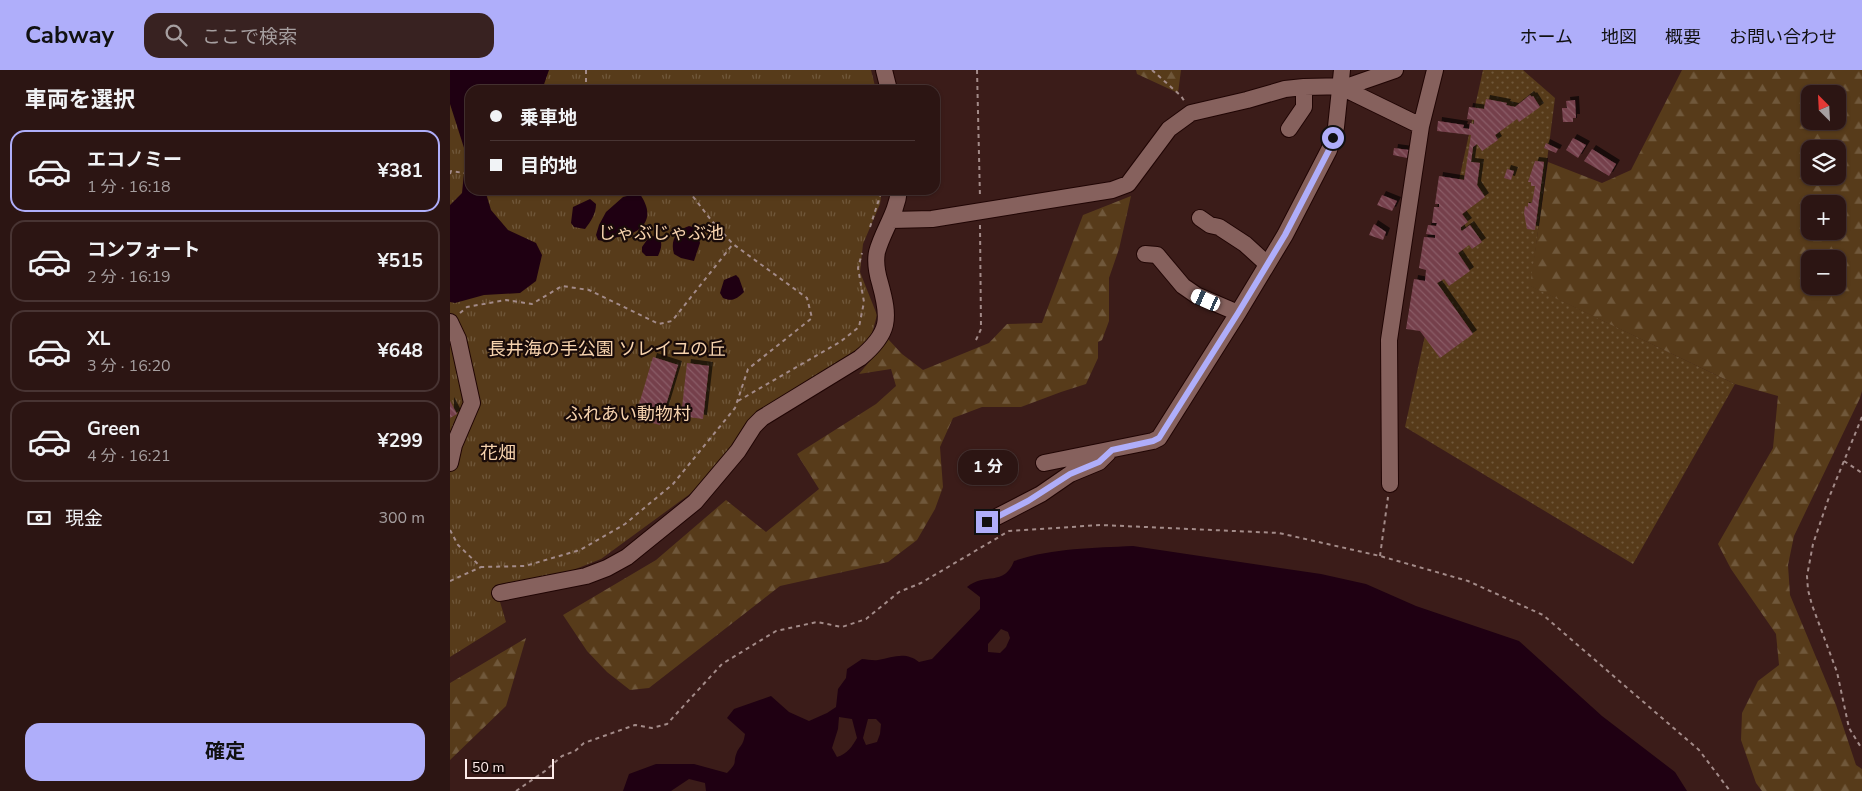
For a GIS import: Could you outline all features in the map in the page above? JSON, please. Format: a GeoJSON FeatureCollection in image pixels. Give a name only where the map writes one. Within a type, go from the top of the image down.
{"type":"FeatureCollection","features":[{"type":"Feature","properties":{"kind":"street"},"geometry":{"type":"LineString","coordinates":[[884,70],[888,85]]}},
{"type":"Feature","properties":{"kind":"street"},"geometry":{"type":"LineString","coordinates":[[1044,463],[1112,450],[1159,438],[1268,264],[1329,150],[1336,127],[1342,70]]}},
{"type":"Feature","properties":{"kind":"street"},"geometry":{"type":"LineString","coordinates":[[891,220],[932,219],[1112,190],[1128,184],[1169,129],[1190,112],[1285,90],[1304,87],[1341,87],[1395,70]]}},
{"type":"Feature","properties":{"kind":"street"},"geometry":{"type":"LineString","coordinates":[[1390,484],[1389,340],[1421,126],[1435,70]]}},
{"type":"Feature","properties":{"kind":"street"},"geometry":{"type":"LineString","coordinates":[[1289,129],[1304,107],[1304,87]]}},
{"type":"Feature","properties":{"kind":"street"},"geometry":{"type":"LineString","coordinates":[[1341,87],[1421,126]]}},
{"type":"Feature","properties":{"kind":"street"},"geometry":{"type":"LineString","coordinates":[[500,593],[586,576],[607,568],[627,557],[694,502],[738,452],[754,426],[762,418],[860,358],[874,347],[882,335],[887,307],[876,265],[877,253],[899,195]]}},
{"type":"Feature","properties":{"kind":"street"},"geometry":{"type":"LineString","coordinates":[[1200,218],[1210,225],[1219,227],[1245,244],[1268,264]]}},
{"type":"Feature","properties":{"kind":"street"},"geometry":{"type":"LineString","coordinates":[[1145,254],[1158,254],[1183,286],[1196,295],[1238,313]]}},
{"type":"Feature","properties":{"kind":"street"},"geometry":{"type":"LineString","coordinates":[[450,463],[454,445],[472,403],[453,319]]}},
{"type":"Feature","properties":{"kind":"street"},"geometry":{"type":"LineString","coordinates":[[987,522],[1024,504],[1070,474],[1099,462],[1112,450]]}},
{"type":"Feature","properties":{"kind":"path"},"geometry":{"type":"LineString","coordinates":[[586,70],[586,85]]}},
{"type":"Feature","properties":{"kind":"path"},"geometry":{"type":"LineString","coordinates":[[1152,70],[1182,96],[1190,112]]}},
{"type":"Feature","properties":{"kind":"path"},"geometry":{"type":"LineString","coordinates":[[451,173],[465,174]]}},
{"type":"Feature","properties":{"kind":"path"},"geometry":{"type":"LineString","coordinates":[[450,581],[481,567],[525,566],[580,550],[625,524],[673,484],[735,408],[748,369],[812,318],[806,298],[733,244],[692,195]]}},
{"type":"Feature","properties":{"kind":"path"},"geometry":{"type":"LineString","coordinates":[[869,231],[880,195]]}},
{"type":"Feature","properties":{"kind":"path"},"geometry":{"type":"LineString","coordinates":[[453,319],[467,307],[506,300],[532,304],[562,286],[590,290],[658,324],[672,321],[733,244]]}},
{"type":"Feature","properties":{"kind":"path"},"geometry":{"type":"LineString","coordinates":[[738,401],[840,342],[858,327],[864,302],[858,268],[864,247]]}},
{"type":"Feature","properties":{"kind":"path"},"geometry":{"type":"LineString","coordinates":[[1862,417],[1821,519],[1813,544],[1807,576],[1808,590],[1837,672],[1849,728],[1862,749]]}},
{"type":"Feature","properties":{"kind":"path"},"geometry":{"type":"LineString","coordinates":[[1844,461],[1862,473]]}},
{"type":"Feature","properties":{"kind":"path"},"geometry":{"type":"LineString","coordinates":[[1380,556],[1390,484]]}},
{"type":"Feature","properties":{"kind":"path"},"geometry":{"type":"LineString","coordinates":[[516,791],[546,771],[562,756],[574,751],[584,742],[635,725],[652,728],[667,724],[722,664],[776,631],[817,622],[842,627],[866,620],[899,592],[929,579],[1009,531],[1101,525],[1280,533],[1380,556],[1468,581],[1543,615],[1699,750],[1730,791]]}},
{"type":"Feature","properties":{"kind":"path"},"geometry":{"type":"LineString","coordinates":[[450,530],[458,545],[481,567]]}},
{"type":"Feature","properties":{"kind":"green space","name":"長井海の手公園 ソレイユの丘"},"geometry":{"type":"Polygon","coordinates":[[[450,70],[871,70],[875,85],[465,85],[465,195],[881,195],[880,204],[863,244],[860,272],[877,315],[869,344],[744,431],[694,491],[601,559],[563,574],[495,585],[506,622],[450,657],[450,70]]]}},
{"type":"Feature","properties":{"kind":"green space"},"geometry":{"type":"Polygon","coordinates":[[[1136,70],[1181,70],[1178,93],[1137,74],[1136,70]]]}},
{"type":"Feature","properties":{"kind":"green space"},"geometry":{"type":"Polygon","coordinates":[[[1483,70],[1523,70],[1555,98],[1531,286],[1735,384],[1633,564],[1405,427],[1483,70]]]}},
{"type":"Feature","properties":{"kind":"green space"},"geometry":{"type":"Polygon","coordinates":[[[1682,70],[1862,70],[1862,391],[1794,536],[1788,565],[1790,595],[1836,705],[1856,765],[1862,769],[1862,791],[1762,791],[1756,783],[1741,740],[1742,713],[1758,681],[1779,665],[1776,634],[1731,569],[1718,544],[1773,448],[1778,396],[1735,384],[1530,286],[1548,162],[1602,183],[1631,170],[1682,70]]]}},
{"type":"Feature","properties":{"kind":"green space"},"geometry":{"type":"Polygon","coordinates":[[[1131,196],[1119,249],[1109,278],[1109,321],[1102,340],[1098,342],[1098,358],[1086,384],[1021,407],[982,407],[953,418],[940,447],[943,487],[935,509],[917,540],[888,562],[780,586],[649,688],[630,690],[607,672],[587,651],[563,615],[656,560],[726,500],[766,532],[819,489],[797,454],[876,404],[896,386],[891,369],[859,374],[888,339],[902,354],[923,370],[989,343],[1007,324],[1042,323],[1083,215],[1131,196]]]}},
{"type":"Feature","properties":{"kind":"green space"},"geometry":{"type":"Polygon","coordinates":[[[526,638],[506,706],[450,760],[450,683],[526,638]]]}},
{"type":"Feature","properties":{"kind":"shaded area"},"geometry":{"type":"Polygon","coordinates":[[[450,70],[549,70],[544,85],[465,85],[465,151],[450,104],[450,70]]]}},
{"type":"Feature","properties":{"kind":"shaded area"},"geometry":{"type":"Polygon","coordinates":[[[465,164],[465,195],[486,195],[491,210],[508,230],[536,243],[542,255],[536,281],[520,293],[484,295],[455,303],[450,302],[450,205],[462,193],[465,164]]]}},
{"type":"Feature","properties":{"kind":"shaded area"},"geometry":{"type":"Polygon","coordinates":[[[640,195],[647,209],[645,222],[635,232],[606,240],[598,240],[596,235],[606,212],[623,197],[640,195]]]}},
{"type":"Feature","properties":{"kind":"shaded area"},"geometry":{"type":"Polygon","coordinates":[[[590,199],[596,204],[591,220],[585,229],[574,227],[571,223],[573,207],[590,199]]]}},
{"type":"Feature","properties":{"kind":"shaded area"},"geometry":{"type":"Polygon","coordinates":[[[689,226],[696,228],[700,243],[694,261],[674,254],[673,249],[677,233],[689,226]]]}},
{"type":"Feature","properties":{"kind":"shaded area"},"geometry":{"type":"Polygon","coordinates":[[[649,237],[659,237],[661,242],[658,256],[646,256],[642,252],[642,247],[649,237]]]}},
{"type":"Feature","properties":{"kind":"shaded area"},"geometry":{"type":"Polygon","coordinates":[[[736,275],[744,292],[734,299],[723,298],[720,293],[724,280],[736,275]]]}},
{"type":"Feature","properties":{"kind":"shaded area"},"geometry":{"type":"Polygon","coordinates":[[[1133,546],[1321,574],[1366,584],[1416,606],[1519,641],[1602,716],[1675,772],[1687,791],[706,791],[705,783],[689,779],[671,791],[623,791],[629,774],[656,764],[694,764],[727,773],[734,764],[745,734],[727,718],[734,709],[771,696],[789,712],[809,721],[836,707],[838,689],[846,678],[847,669],[862,659],[876,660],[904,656],[919,662],[932,659],[980,609],[980,597],[967,587],[981,580],[1005,574],[1014,561],[1058,551],[1133,546]],[[1001,629],[988,644],[988,652],[1000,653],[1006,647],[1010,638],[1008,632],[1001,629]],[[839,717],[838,729],[832,748],[837,757],[849,750],[857,738],[852,719],[839,717]],[[868,719],[863,738],[866,745],[877,742],[881,724],[876,719],[868,719]]]}},
{"type":"Feature","properties":{"kind":"building"},"geometry":{"type":"Polygon","coordinates":[[[1530,95],[1533,96],[1540,107],[1519,122],[1517,119],[1495,135],[1498,140],[1482,151],[1477,144],[1473,147],[1471,162],[1480,163],[1477,185],[1485,197],[1462,214],[1468,222],[1461,227],[1461,230],[1470,225],[1482,242],[1472,249],[1469,245],[1458,253],[1470,271],[1449,286],[1444,279],[1437,283],[1473,334],[1440,358],[1420,331],[1406,329],[1414,279],[1425,281],[1426,270],[1419,268],[1424,237],[1435,238],[1435,235],[1426,234],[1428,225],[1436,226],[1437,223],[1432,223],[1434,207],[1439,207],[1439,204],[1435,204],[1439,176],[1464,180],[1471,135],[1437,131],[1438,121],[1464,125],[1463,128],[1469,129],[1470,123],[1474,124],[1474,120],[1467,119],[1469,107],[1484,109],[1486,99],[1507,103],[1506,105],[1515,107],[1530,95]]]}},
{"type":"Feature","properties":{"kind":"building"},"geometry":{"type":"Polygon","coordinates":[[[1575,100],[1576,118],[1573,118],[1573,122],[1563,122],[1562,108],[1567,108],[1566,101],[1575,100]]]}},
{"type":"Feature","properties":{"kind":"building"},"geometry":{"type":"Polygon","coordinates":[[[1573,138],[1586,145],[1578,158],[1566,150],[1573,138]]]}},
{"type":"Feature","properties":{"kind":"building"},"geometry":{"type":"Polygon","coordinates":[[[1546,143],[1558,149],[1556,153],[1544,148],[1546,143]]]}},
{"type":"Feature","properties":{"kind":"building"},"geometry":{"type":"Polygon","coordinates":[[[1394,148],[1409,150],[1407,158],[1393,155],[1394,148]]]}},
{"type":"Feature","properties":{"kind":"building"},"geometry":{"type":"Polygon","coordinates":[[[1592,149],[1616,164],[1609,176],[1584,161],[1592,149]]]}},
{"type":"Feature","properties":{"kind":"building"},"geometry":{"type":"Polygon","coordinates":[[[1535,161],[1544,162],[1535,230],[1527,229],[1524,213],[1525,206],[1528,207],[1528,203],[1532,203],[1535,186],[1531,186],[1531,182],[1528,182],[1535,161]]]}},
{"type":"Feature","properties":{"kind":"building"},"geometry":{"type":"Polygon","coordinates":[[[1507,169],[1514,171],[1511,180],[1504,178],[1507,169]]]}},
{"type":"Feature","properties":{"kind":"building"},"geometry":{"type":"Polygon","coordinates":[[[1382,195],[1397,201],[1392,211],[1377,205],[1382,195]]]}},
{"type":"Feature","properties":{"kind":"building"},"geometry":{"type":"Polygon","coordinates":[[[1374,224],[1386,232],[1383,240],[1369,235],[1374,224]]]}},
{"type":"Feature","properties":{"kind":"building"},"geometry":{"type":"Polygon","coordinates":[[[653,357],[678,365],[660,425],[635,418],[653,357]]]}},
{"type":"Feature","properties":{"kind":"building"},"geometry":{"type":"Polygon","coordinates":[[[687,363],[709,366],[703,419],[681,416],[687,363]]]}},
{"type":"Feature","properties":{"kind":"building"},"geometry":{"type":"Polygon","coordinates":[[[450,401],[457,414],[450,418],[450,401]]]}},
{"type":"Feature","properties":{"kind":"route"},"geometry":{"type":"LineString","coordinates":[[987,522],[1041,494],[1070,474],[1099,462],[1112,450],[1159,438],[1285,235],[1329,150],[1333,138]]}},
{"type":"Feature","properties":{"kind":"park label","name":"じゃぶじゃぶ池"},"geometry":{"type":"Point","coordinates":[661,233]}},
{"type":"Feature","properties":{"kind":"park label","name":"ふれあい動物村"},"geometry":{"type":"Point","coordinates":[628,414]}},
{"type":"Feature","properties":{"kind":"park label","name":"花畑"},"geometry":{"type":"Point","coordinates":[498,453]}}]}
